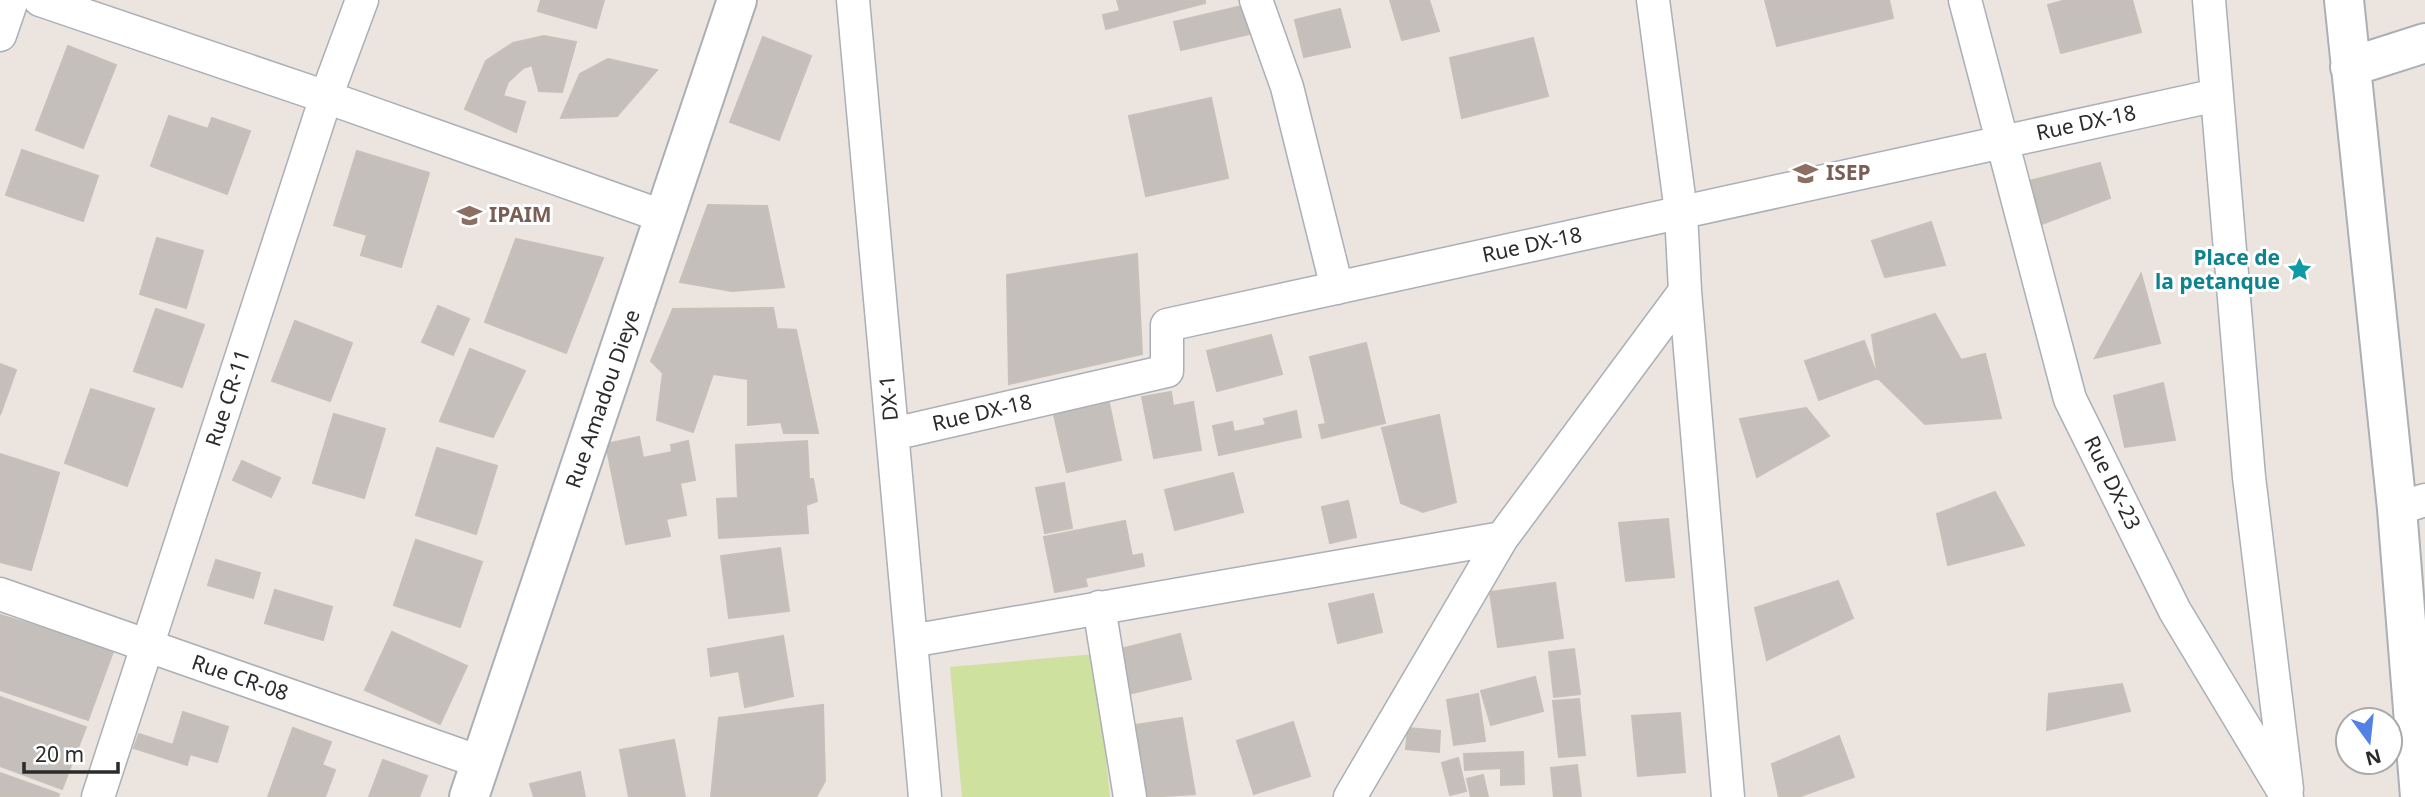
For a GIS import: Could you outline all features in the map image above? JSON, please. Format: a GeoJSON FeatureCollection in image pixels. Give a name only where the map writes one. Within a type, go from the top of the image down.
{"type":"FeatureCollection","features":[{"type":"Feature","properties":{"kind":"street"},"geometry":{"type":"LineString","coordinates":[[0,35],[12,0]]}},
{"type":"Feature","properties":{"kind":"street"},"geometry":{"type":"LineString","coordinates":[[40,0],[326,97],[665,217]]}},
{"type":"Feature","properties":{"kind":"street","name":"Rue CR-11"},"geometry":{"type":"LineString","coordinates":[[98,797],[326,97],[362,0]]}},
{"type":"Feature","properties":{"kind":"street","name":"Rue Amadou Dieye"},"geometry":{"type":"LineString","coordinates":[[475,779],[737,0]]}},
{"type":"Feature","properties":{"kind":"street","name":"DX-1"},"geometry":{"type":"LineString","coordinates":[[853,0],[925,797]]}},
{"type":"Feature","properties":{"kind":"street"},"geometry":{"type":"LineString","coordinates":[[1256,0],[1287,87],[1336,288]]}},
{"type":"Feature","properties":{"kind":"street"},"geometry":{"type":"LineString","coordinates":[[1653,0],[1681,212],[1685,291],[1728,797]]}},
{"type":"Feature","properties":{"kind":"street","name":"Rue DX-23"},"geometry":{"type":"LineString","coordinates":[[1965,0],[2070,399],[2175,611],[2287,797]]}},
{"type":"Feature","properties":{"kind":"street"},"geometry":{"type":"LineString","coordinates":[[2209,0],[2249,477],[2287,797]]}},
{"type":"Feature","properties":{"kind":"street"},"geometry":{"type":"LineString","coordinates":[[2344,0],[2350,67],[2411,504],[2420,797]]}},
{"type":"Feature","properties":{"kind":"street"},"geometry":{"type":"LineString","coordinates":[[2350,67],[2425,43]]}},
{"type":"Feature","properties":{"kind":"street","name":"Rue DX-18"},"geometry":{"type":"LineString","coordinates":[[892,433],[1167,371],[1167,325],[2217,95]]}},
{"type":"Feature","properties":{"kind":"street"},"geometry":{"type":"LineString","coordinates":[[1350,797],[1502,538],[1685,291]]}},
{"type":"Feature","properties":{"kind":"street"},"geometry":{"type":"LineString","coordinates":[[911,641],[1502,538]]}},
{"type":"Feature","properties":{"kind":"street","name":"Rue CR-08"},"geometry":{"type":"LineString","coordinates":[[0,594],[148,646],[475,779]]}},
{"type":"Feature","properties":{"kind":"street"},"geometry":{"type":"LineString","coordinates":[[1099,607],[1130,797]]}},
{"type":"Feature","properties":{"kind":"green space"},"geometry":{"type":"Polygon","coordinates":[[[1095,654],[1110,797],[962,797],[950,667],[1095,654]]]}},
{"type":"Feature","properties":{"kind":"building"},"geometry":{"type":"Polygon","coordinates":[[[541,0],[604,0],[596,28],[538,11],[541,0]]]}},
{"type":"Feature","properties":{"kind":"building"},"geometry":{"type":"Polygon","coordinates":[[[1117,0],[1205,0],[1205,3],[1106,29],[1103,15],[1120,11],[1117,0]]]}},
{"type":"Feature","properties":{"kind":"building"},"geometry":{"type":"Polygon","coordinates":[[[1390,0],[1429,0],[1439,31],[1402,40],[1390,0]]]}},
{"type":"Feature","properties":{"kind":"building"},"geometry":{"type":"Polygon","coordinates":[[[1765,0],[1889,0],[1893,18],[1777,46],[1765,0]]]}},
{"type":"Feature","properties":{"kind":"building"},"geometry":{"type":"Polygon","coordinates":[[[2066,0],[2132,0],[2141,32],[2061,53],[2048,5],[2066,0]]]}},
{"type":"Feature","properties":{"kind":"building"},"geometry":{"type":"Polygon","coordinates":[[[1242,6],[1249,34],[1181,50],[1174,22],[1242,6]]]}},
{"type":"Feature","properties":{"kind":"building"},"geometry":{"type":"Polygon","coordinates":[[[1340,9],[1350,47],[1304,57],[1295,20],[1340,9]]]}},
{"type":"Feature","properties":{"kind":"building"},"geometry":{"type":"Polygon","coordinates":[[[544,36],[576,42],[562,92],[539,91],[532,65],[523,68],[508,82],[503,96],[525,102],[516,132],[465,109],[486,61],[513,43],[544,36]]]}},
{"type":"Feature","properties":{"kind":"building"},"geometry":{"type":"Polygon","coordinates":[[[763,37],[811,56],[779,140],[730,122],[763,37]]]}},
{"type":"Feature","properties":{"kind":"building"},"geometry":{"type":"Polygon","coordinates":[[[1533,38],[1548,96],[1462,118],[1450,58],[1533,38]]]}},
{"type":"Feature","properties":{"kind":"building"},"geometry":{"type":"Polygon","coordinates":[[[68,46],[116,65],[83,148],[36,130],[68,46]]]}},
{"type":"Feature","properties":{"kind":"building"},"geometry":{"type":"Polygon","coordinates":[[[608,59],[657,70],[617,116],[561,118],[580,74],[608,59]]]}},
{"type":"Feature","properties":{"kind":"building"},"geometry":{"type":"Polygon","coordinates":[[[1211,98],[1228,178],[1146,196],[1129,116],[1211,98]]]}},
{"type":"Feature","properties":{"kind":"building"},"geometry":{"type":"Polygon","coordinates":[[[169,116],[208,129],[212,118],[250,131],[227,194],[151,166],[169,116]]]}},
{"type":"Feature","properties":{"kind":"building"},"geometry":{"type":"Polygon","coordinates":[[[22,150],[98,176],[83,221],[6,195],[22,150]]]}},
{"type":"Feature","properties":{"kind":"building"},"geometry":{"type":"Polygon","coordinates":[[[357,151],[429,173],[401,267],[361,255],[367,235],[334,225],[357,151]]]}},
{"type":"Feature","properties":{"kind":"building"},"geometry":{"type":"Polygon","coordinates":[[[2100,163],[2110,198],[2037,226],[2029,181],[2100,163]]]}},
{"type":"Feature","properties":{"kind":"building"},"geometry":{"type":"Polygon","coordinates":[[[708,205],[767,206],[784,287],[732,291],[680,282],[708,205]]]}},
{"type":"Feature","properties":{"kind":"building"},"geometry":{"type":"Polygon","coordinates":[[[1931,222],[1945,265],[1885,277],[1872,241],[1931,222]]]}},
{"type":"Feature","properties":{"kind":"building"},"geometry":{"type":"Polygon","coordinates":[[[157,238],[203,251],[186,308],[140,294],[157,238]]]}},
{"type":"Feature","properties":{"kind":"building"},"geometry":{"type":"Polygon","coordinates":[[[516,239],[603,258],[566,353],[485,322],[516,239]]]}},
{"type":"Feature","properties":{"kind":"building"},"geometry":{"type":"Polygon","coordinates":[[[1137,254],[1142,354],[1009,384],[1007,275],[1137,254]]]}},
{"type":"Feature","properties":{"kind":"building"},"geometry":{"type":"Polygon","coordinates":[[[2141,274],[2160,343],[2095,358],[2141,274]]]}},
{"type":"Feature","properties":{"kind":"building"},"geometry":{"type":"Polygon","coordinates":[[[438,306],[469,319],[453,355],[422,342],[438,306]]]}},
{"type":"Feature","properties":{"kind":"building"},"geometry":{"type":"Polygon","coordinates":[[[773,308],[777,329],[796,330],[818,433],[784,433],[781,422],[748,425],[748,379],[713,374],[693,432],[657,420],[663,373],[651,361],[673,309],[773,308]]]}},
{"type":"Feature","properties":{"kind":"building"},"geometry":{"type":"Polygon","coordinates":[[[156,309],[204,325],[182,387],[134,371],[156,309]]]}},
{"type":"Feature","properties":{"kind":"building"},"geometry":{"type":"Polygon","coordinates":[[[1935,314],[1961,360],[1985,354],[2001,418],[1925,424],[1878,378],[1872,335],[1935,314]]]}},
{"type":"Feature","properties":{"kind":"building"},"geometry":{"type":"Polygon","coordinates":[[[295,321],[352,343],[330,401],[272,381],[295,321]]]}},
{"type":"Feature","properties":{"kind":"building"},"geometry":{"type":"Polygon","coordinates":[[[1271,335],[1282,374],[1217,391],[1207,351],[1271,335]]]}},
{"type":"Feature","properties":{"kind":"building"},"geometry":{"type":"Polygon","coordinates":[[[1864,341],[1878,378],[1819,400],[1805,361],[1864,341]]]}},
{"type":"Feature","properties":{"kind":"building"},"geometry":{"type":"Polygon","coordinates":[[[1366,343],[1385,423],[1322,438],[1319,425],[1326,424],[1310,357],[1366,343]]]}},
{"type":"Feature","properties":{"kind":"building"},"geometry":{"type":"Polygon","coordinates":[[[470,349],[525,371],[493,437],[440,421],[470,349]]]}},
{"type":"Feature","properties":{"kind":"building"},"geometry":{"type":"Polygon","coordinates":[[[0,364],[16,370],[0,415],[0,364]]]}},
{"type":"Feature","properties":{"kind":"building"},"geometry":{"type":"Polygon","coordinates":[[[2163,383],[2175,440],[2125,447],[2114,396],[2163,383]]]}},
{"type":"Feature","properties":{"kind":"building"},"geometry":{"type":"Polygon","coordinates":[[[91,389],[154,409],[127,486],[65,463],[91,389]]]}},
{"type":"Feature","properties":{"kind":"building"},"geometry":{"type":"Polygon","coordinates":[[[1171,392],[1173,406],[1193,402],[1201,450],[1154,458],[1142,397],[1171,392]]]}},
{"type":"Feature","properties":{"kind":"building"},"geometry":{"type":"Polygon","coordinates":[[[1109,403],[1121,460],[1067,472],[1054,415],[1109,403]]]}},
{"type":"Feature","properties":{"kind":"building"},"geometry":{"type":"Polygon","coordinates":[[[1806,408],[1829,436],[1757,477],[1740,419],[1806,408]]]}},
{"type":"Feature","properties":{"kind":"building"},"geometry":{"type":"Polygon","coordinates":[[[1296,411],[1301,437],[1219,455],[1213,426],[1232,422],[1234,432],[1266,425],[1264,419],[1296,411]]]}},
{"type":"Feature","properties":{"kind":"building"},"geometry":{"type":"Polygon","coordinates":[[[334,414],[385,429],[364,498],[313,483],[334,414]]]}},
{"type":"Feature","properties":{"kind":"building"},"geometry":{"type":"Polygon","coordinates":[[[1439,415],[1456,502],[1423,512],[1401,503],[1382,428],[1439,415]]]}},
{"type":"Feature","properties":{"kind":"building"},"geometry":{"type":"Polygon","coordinates":[[[639,437],[643,458],[672,452],[671,445],[688,441],[695,480],[680,483],[686,515],[666,519],[670,536],[626,544],[606,444],[639,437]]]}},
{"type":"Feature","properties":{"kind":"building"},"geometry":{"type":"Polygon","coordinates":[[[807,441],[809,479],[813,479],[817,501],[806,505],[808,533],[719,538],[717,499],[738,498],[736,445],[807,441]]]}},
{"type":"Feature","properties":{"kind":"building"},"geometry":{"type":"Polygon","coordinates":[[[437,448],[497,466],[476,534],[416,515],[437,448]]]}},
{"type":"Feature","properties":{"kind":"building"},"geometry":{"type":"Polygon","coordinates":[[[0,454],[59,473],[31,570],[0,562],[0,454]]]}},
{"type":"Feature","properties":{"kind":"building"},"geometry":{"type":"Polygon","coordinates":[[[242,461],[280,478],[271,497],[233,480],[242,461]]]}},
{"type":"Feature","properties":{"kind":"building"},"geometry":{"type":"Polygon","coordinates":[[[1233,473],[1243,512],[1175,530],[1165,490],[1233,473]]]}},
{"type":"Feature","properties":{"kind":"building"},"geometry":{"type":"Polygon","coordinates":[[[1064,483],[1072,528],[1045,533],[1036,488],[1064,483]]]}},
{"type":"Feature","properties":{"kind":"building"},"geometry":{"type":"Polygon","coordinates":[[[1995,492],[2024,545],[1948,565],[1937,514],[1995,492]]]}},
{"type":"Feature","properties":{"kind":"building"},"geometry":{"type":"Polygon","coordinates":[[[1348,501],[1356,537],[1330,543],[1322,507],[1348,501]]]}},
{"type":"Feature","properties":{"kind":"building"},"geometry":{"type":"Polygon","coordinates":[[[1668,519],[1674,577],[1626,581],[1619,523],[1668,519]]]}},
{"type":"Feature","properties":{"kind":"building"},"geometry":{"type":"Polygon","coordinates":[[[1125,521],[1132,556],[1142,554],[1144,566],[1085,578],[1087,586],[1055,592],[1044,537],[1125,521]]]}},
{"type":"Feature","properties":{"kind":"building"},"geometry":{"type":"Polygon","coordinates":[[[416,540],[482,562],[460,627],[394,605],[416,540]]]}},
{"type":"Feature","properties":{"kind":"building"},"geometry":{"type":"Polygon","coordinates":[[[780,548],[789,611],[729,618],[721,556],[780,548]]]}},
{"type":"Feature","properties":{"kind":"building"},"geometry":{"type":"Polygon","coordinates":[[[216,560],[260,573],[253,598],[208,585],[216,560]]]}},
{"type":"Feature","properties":{"kind":"building"},"geometry":{"type":"Polygon","coordinates":[[[1838,581],[1853,618],[1767,660],[1755,608],[1838,581]]]}},
{"type":"Feature","properties":{"kind":"building"},"geometry":{"type":"Polygon","coordinates":[[[1555,583],[1563,638],[1498,647],[1490,592],[1555,583]]]}},
{"type":"Feature","properties":{"kind":"building"},"geometry":{"type":"Polygon","coordinates":[[[275,590],[332,607],[323,640],[265,623],[275,590]]]}},
{"type":"Feature","properties":{"kind":"building"},"geometry":{"type":"Polygon","coordinates":[[[1373,594],[1382,632],[1338,643],[1329,604],[1373,594]]]}},
{"type":"Feature","properties":{"kind":"building"},"geometry":{"type":"Polygon","coordinates":[[[0,615],[114,649],[88,720],[0,690],[0,615]]]}},
{"type":"Feature","properties":{"kind":"building"},"geometry":{"type":"Polygon","coordinates":[[[392,632],[467,666],[440,724],[365,690],[392,632]]]}},
{"type":"Feature","properties":{"kind":"building"},"geometry":{"type":"Polygon","coordinates":[[[1180,634],[1191,679],[1124,695],[1113,651],[1180,634]]]}},
{"type":"Feature","properties":{"kind":"building"},"geometry":{"type":"Polygon","coordinates":[[[783,636],[793,696],[745,707],[739,671],[711,676],[708,649],[783,636]]]}},
{"type":"Feature","properties":{"kind":"building"},"geometry":{"type":"Polygon","coordinates":[[[1574,649],[1580,694],[1554,697],[1549,652],[1574,649]]]}},
{"type":"Feature","properties":{"kind":"building"},"geometry":{"type":"Polygon","coordinates":[[[1535,677],[1543,711],[1491,725],[1481,691],[1535,677]]]}},
{"type":"Feature","properties":{"kind":"building"},"geometry":{"type":"Polygon","coordinates":[[[2122,684],[2130,711],[2047,730],[2049,694],[2122,684]]]}},
{"type":"Feature","properties":{"kind":"building"},"geometry":{"type":"Polygon","coordinates":[[[1478,694],[1485,741],[1454,745],[1447,700],[1478,694]]]}},
{"type":"Feature","properties":{"kind":"building"},"geometry":{"type":"Polygon","coordinates":[[[0,697],[86,727],[62,789],[0,766],[0,697]]]}},
{"type":"Feature","properties":{"kind":"building"},"geometry":{"type":"Polygon","coordinates":[[[1579,699],[1585,755],[1559,757],[1553,701],[1579,699]]]}},
{"type":"Feature","properties":{"kind":"building"},"geometry":{"type":"Polygon","coordinates":[[[823,705],[825,781],[816,797],[711,797],[719,718],[823,705]]]}},
{"type":"Feature","properties":{"kind":"building"},"geometry":{"type":"Polygon","coordinates":[[[183,712],[228,727],[217,762],[190,754],[187,765],[134,748],[139,734],[173,745],[183,712]]]}},
{"type":"Feature","properties":{"kind":"building"},"geometry":{"type":"Polygon","coordinates":[[[1680,713],[1685,772],[1638,776],[1632,716],[1680,713]]]}},
{"type":"Feature","properties":{"kind":"building"},"geometry":{"type":"Polygon","coordinates":[[[1182,718],[1195,794],[1147,797],[1135,725],[1182,718]]]}},
{"type":"Feature","properties":{"kind":"building"},"geometry":{"type":"Polygon","coordinates":[[[1293,722],[1310,776],[1254,794],[1237,741],[1293,722]]]}},
{"type":"Feature","properties":{"kind":"building"},"geometry":{"type":"Polygon","coordinates":[[[293,728],[331,742],[322,765],[335,770],[325,797],[268,797],[293,728]]]}},
{"type":"Feature","properties":{"kind":"building"},"geometry":{"type":"Polygon","coordinates":[[[1408,728],[1440,731],[1439,752],[1406,749],[1408,728]]]}},
{"type":"Feature","properties":{"kind":"building"},"geometry":{"type":"Polygon","coordinates":[[[1839,736],[1854,777],[1798,797],[1779,797],[1772,764],[1839,736]]]}},
{"type":"Feature","properties":{"kind":"building"},"geometry":{"type":"Polygon","coordinates":[[[674,740],[685,797],[629,797],[620,750],[674,740]]]}},
{"type":"Feature","properties":{"kind":"building"},"geometry":{"type":"Polygon","coordinates":[[[1523,752],[1524,784],[1501,785],[1501,768],[1465,770],[1464,754],[1523,752]]]}},
{"type":"Feature","properties":{"kind":"building"},"geometry":{"type":"Polygon","coordinates":[[[1458,758],[1466,791],[1450,795],[1442,763],[1458,758]]]}},
{"type":"Feature","properties":{"kind":"building"},"geometry":{"type":"Polygon","coordinates":[[[383,760],[427,776],[419,797],[369,797],[383,760]]]}},
{"type":"Feature","properties":{"kind":"building"},"geometry":{"type":"Polygon","coordinates":[[[1577,765],[1581,797],[1554,797],[1551,768],[1577,765]]]}},
{"type":"Feature","properties":{"kind":"building"},"geometry":{"type":"Polygon","coordinates":[[[580,772],[585,797],[534,797],[530,784],[580,772]]]}},
{"type":"Feature","properties":{"kind":"building"},"geometry":{"type":"Polygon","coordinates":[[[0,773],[59,794],[58,797],[0,797],[0,773]]]}},
{"type":"Feature","properties":{"kind":"building"},"geometry":{"type":"Polygon","coordinates":[[[1483,775],[1488,797],[1471,797],[1467,779],[1483,775]]]}},
{"type":"Feature","properties":{"kind":"place","name":"ISEP"},"geometry":{"type":"Point","coordinates":[1806,173]}},
{"type":"Feature","properties":{"kind":"place","name":"IPAIM"},"geometry":{"type":"Point","coordinates":[469,215]}},
{"type":"Feature","properties":{"kind":"place","name":"Place de la petanque"},"geometry":{"type":"Point","coordinates":[2300,270]}}]}
